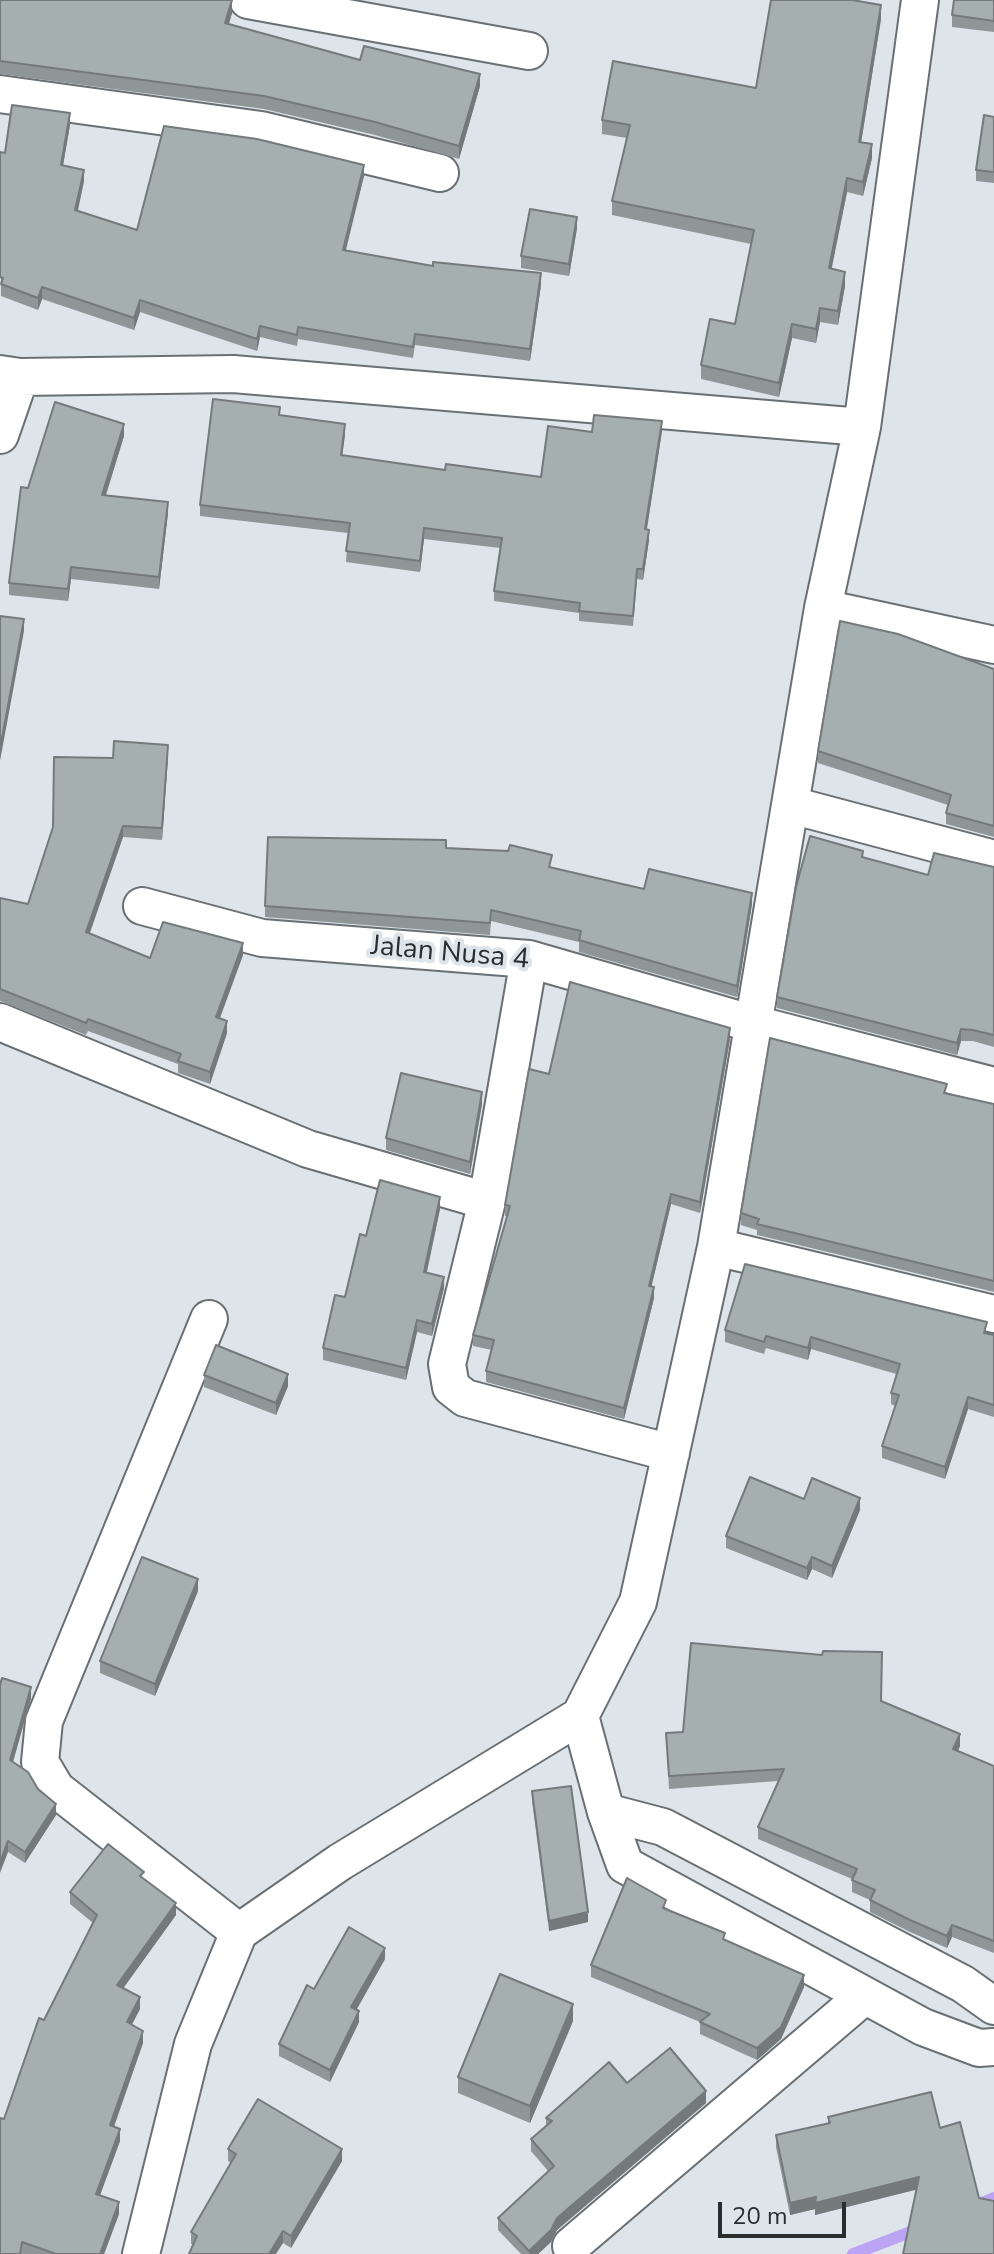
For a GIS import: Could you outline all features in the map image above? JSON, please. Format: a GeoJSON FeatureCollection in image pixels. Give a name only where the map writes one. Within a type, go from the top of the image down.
{"type":"FeatureCollection","features":[{"type":"Feature","properties":{"kind":"street"},"geometry":{"type":"LineString","coordinates":[[248,0],[300,5],[529,51]]}},
{"type":"Feature","properties":{"kind":"street"},"geometry":{"type":"LineString","coordinates":[[141,2254],[193,2044],[239,1932],[340,1862],[580,1716],[638,1602],[716,1247],[823,608],[862,427],[920,0]]}},
{"type":"Feature","properties":{"kind":"street"},"geometry":{"type":"LineString","coordinates":[[0,94],[261,130],[440,173]]}},
{"type":"Feature","properties":{"kind":"street"},"geometry":{"type":"LineString","coordinates":[[0,435],[10,376],[233,374],[862,427]]}},
{"type":"Feature","properties":{"kind":"street"},"geometry":{"type":"LineString","coordinates":[[823,608],[994,645]]}},
{"type":"Feature","properties":{"kind":"street"},"geometry":{"type":"LineString","coordinates":[[791,805],[994,859]]}},
{"type":"Feature","properties":{"kind":"street","name":"Jalan Nusa 4"},"geometry":{"type":"LineString","coordinates":[[142,906],[262,938],[529,959],[754,1024],[994,1086]]}},
{"type":"Feature","properties":{"kind":"street"},"geometry":{"type":"LineString","coordinates":[[529,959],[487,1201],[447,1364],[451,1387],[465,1398],[671,1453]]}},
{"type":"Feature","properties":{"kind":"street"},"geometry":{"type":"LineString","coordinates":[[0,1022],[308,1149],[487,1201]]}},
{"type":"Feature","properties":{"kind":"street"},"geometry":{"type":"LineString","coordinates":[[716,1247],[994,1314]]}},
{"type":"Feature","properties":{"kind":"street"},"geometry":{"type":"LineString","coordinates":[[209,1319],[44,1721],[40,1762],[56,1789],[239,1932]]}},
{"type":"Feature","properties":{"kind":"street"},"geometry":{"type":"LineString","coordinates":[[580,1716],[606,1812],[625,1865],[923,2027],[979,2048],[994,2047]]}},
{"type":"Feature","properties":{"kind":"street"},"geometry":{"type":"LineString","coordinates":[[606,1812],[663,1827],[963,1984],[994,2006]]}},
{"type":"Feature","properties":{"kind":"street"},"geometry":{"type":"LineString","coordinates":[[571,2246],[863,1997]]}},
{"type":"Feature","properties":{"kind":"building"},"geometry":{"type":"Polygon","coordinates":[[[0,0],[232,0],[225,23],[360,60],[364,46],[480,74],[459,146],[264,96],[0,61],[0,0]]]}},
{"type":"Feature","properties":{"kind":"building"},"geometry":{"type":"Polygon","coordinates":[[[771,0],[852,0],[881,5],[859,142],[872,144],[863,182],[847,178],[829,268],[845,272],[838,311],[820,308],[816,329],[792,324],[779,383],[701,365],[710,319],[735,324],[754,230],[612,201],[630,125],[602,120],[613,61],[756,88],[771,0]]]}},
{"type":"Feature","properties":{"kind":"building"},"geometry":{"type":"Polygon","coordinates":[[[954,0],[994,0],[994,21],[952,15],[954,0]]]}},
{"type":"Feature","properties":{"kind":"building"},"geometry":{"type":"Polygon","coordinates":[[[12,105],[70,113],[61,165],[84,170],[75,210],[137,230],[164,126],[257,139],[364,165],[343,250],[433,266],[433,262],[541,273],[530,349],[415,334],[413,347],[298,327],[297,335],[260,326],[257,339],[140,300],[134,318],[42,287],[38,298],[1,284],[0,152],[5,153],[12,105]]]}},
{"type":"Feature","properties":{"kind":"building"},"geometry":{"type":"Polygon","coordinates":[[[984,115],[994,117],[994,172],[976,170],[984,115]]]}},
{"type":"Feature","properties":{"kind":"building"},"geometry":{"type":"Polygon","coordinates":[[[530,209],[577,217],[569,264],[521,256],[530,209]]]}},
{"type":"Feature","properties":{"kind":"building"},"geometry":{"type":"Polygon","coordinates":[[[213,399],[280,407],[279,415],[345,424],[341,455],[445,470],[446,464],[541,477],[548,426],[592,432],[594,415],[662,421],[645,529],[649,530],[643,569],[637,569],[633,616],[579,611],[580,603],[494,591],[502,538],[424,528],[420,561],[346,551],[350,523],[200,505],[213,399]]]}},
{"type":"Feature","properties":{"kind":"building"},"geometry":{"type":"Polygon","coordinates":[[[55,402],[124,424],[102,495],[168,502],[159,577],[71,567],[68,589],[9,583],[21,487],[28,488],[55,402]]]}},
{"type":"Feature","properties":{"kind":"building"},"geometry":{"type":"Polygon","coordinates":[[[0,616],[24,619],[0,749],[0,616]]]}},
{"type":"Feature","properties":{"kind":"building"},"geometry":{"type":"Polygon","coordinates":[[[840,621],[898,634],[994,669],[994,826],[946,813],[951,795],[818,751],[840,621]]]}},
{"type":"Feature","properties":{"kind":"building"},"geometry":{"type":"Polygon","coordinates":[[[114,741],[168,745],[162,828],[123,826],[86,932],[150,958],[163,922],[243,943],[216,1017],[227,1021],[210,1072],[178,1061],[181,1054],[88,1019],[86,1023],[0,989],[0,898],[28,904],[53,827],[54,757],[113,758],[114,741]]]}},
{"type":"Feature","properties":{"kind":"building"},"geometry":{"type":"Polygon","coordinates":[[[810,836],[863,851],[862,857],[928,875],[934,853],[994,867],[994,1035],[961,1029],[957,1043],[777,997],[796,887],[810,836]]]}},
{"type":"Feature","properties":{"kind":"building"},"geometry":{"type":"Polygon","coordinates":[[[268,837],[446,840],[446,848],[508,851],[510,845],[552,855],[549,867],[644,889],[649,869],[752,893],[737,986],[579,940],[581,931],[491,910],[490,923],[265,906],[268,837]]]}},
{"type":"Feature","properties":{"kind":"building"},"geometry":{"type":"Polygon","coordinates":[[[570,982],[730,1028],[700,1202],[671,1194],[649,1286],[654,1287],[624,1408],[486,1371],[494,1340],[473,1335],[510,1206],[505,1205],[529,1069],[549,1074],[570,982]]]}},
{"type":"Feature","properties":{"kind":"building"},"geometry":{"type":"Polygon","coordinates":[[[770,1038],[947,1084],[944,1093],[994,1104],[994,1281],[757,1224],[759,1219],[741,1213],[770,1038]]]}},
{"type":"Feature","properties":{"kind":"building"},"geometry":{"type":"Polygon","coordinates":[[[401,1073],[482,1092],[470,1162],[386,1138],[401,1073]]]}},
{"type":"Feature","properties":{"kind":"building"},"geometry":{"type":"Polygon","coordinates":[[[380,1180],[440,1197],[424,1272],[444,1277],[432,1324],[417,1320],[406,1368],[323,1348],[335,1295],[345,1297],[360,1234],[366,1236],[380,1180]]]}},
{"type":"Feature","properties":{"kind":"building"},"geometry":{"type":"Polygon","coordinates":[[[745,1264],[987,1322],[984,1333],[994,1335],[994,1405],[968,1397],[945,1467],[882,1446],[899,1395],[891,1393],[900,1364],[811,1337],[808,1348],[766,1336],[764,1342],[725,1330],[745,1264]]]}},
{"type":"Feature","properties":{"kind":"building"},"geometry":{"type":"Polygon","coordinates":[[[216,1345],[288,1374],[276,1403],[204,1375],[216,1345]]]}},
{"type":"Feature","properties":{"kind":"building"},"geometry":{"type":"Polygon","coordinates":[[[750,1477],[804,1499],[812,1478],[860,1498],[832,1566],[812,1557],[807,1568],[726,1536],[750,1477]]]}},
{"type":"Feature","properties":{"kind":"building"},"geometry":{"type":"Polygon","coordinates":[[[142,1557],[198,1579],[155,1684],[100,1661],[142,1557]]]}},
{"type":"Feature","properties":{"kind":"building"},"geometry":{"type":"Polygon","coordinates":[[[691,1643],[822,1655],[823,1651],[882,1652],[881,1701],[960,1734],[953,1749],[994,1766],[994,1941],[952,1925],[947,1936],[910,1920],[870,1900],[875,1890],[852,1880],[857,1869],[758,1827],[784,1769],[669,1776],[666,1733],[683,1732],[691,1643]]]}},
{"type":"Feature","properties":{"kind":"building"},"geometry":{"type":"Polygon","coordinates":[[[2,1678],[31,1687],[10,1760],[28,1772],[38,1789],[56,1804],[25,1852],[8,1841],[0,1862],[0,1685],[2,1678]]]}},
{"type":"Feature","properties":{"kind":"building"},"geometry":{"type":"Polygon","coordinates":[[[571,1786],[588,1912],[549,1921],[532,1791],[571,1786]]]}},
{"type":"Feature","properties":{"kind":"building"},"geometry":{"type":"Polygon","coordinates":[[[108,1844],[144,1872],[140,1876],[176,1903],[117,1985],[140,1997],[127,2022],[143,2031],[110,2125],[120,2129],[96,2194],[119,2202],[100,2254],[56,2254],[22,2242],[20,2254],[0,2254],[0,2118],[4,2119],[39,2018],[44,2020],[97,1915],[70,1892],[108,1844]]]}},
{"type":"Feature","properties":{"kind":"building"},"geometry":{"type":"Polygon","coordinates":[[[627,1878],[666,1900],[663,1908],[725,1933],[723,1939],[804,1975],[781,2027],[757,2048],[700,2022],[710,2014],[591,1965],[627,1878]]]}},
{"type":"Feature","properties":{"kind":"building"},"geometry":{"type":"Polygon","coordinates":[[[349,1927],[385,1948],[351,2007],[359,2011],[330,2070],[279,2044],[307,1985],[314,1989],[349,1927]]]}},
{"type":"Feature","properties":{"kind":"building"},"geometry":{"type":"Polygon","coordinates":[[[500,1974],[573,2004],[530,2106],[458,2077],[500,1974]]]}},
{"type":"Feature","properties":{"kind":"building"},"geometry":{"type":"Polygon","coordinates":[[[670,2048],[706,2091],[557,2218],[551,2230],[529,2251],[498,2218],[554,2166],[531,2139],[552,2121],[546,2118],[609,2062],[627,2083],[670,2048]]]}},
{"type":"Feature","properties":{"kind":"building"},"geometry":{"type":"Polygon","coordinates":[[[931,2092],[940,2128],[960,2122],[979,2198],[994,2201],[994,2254],[903,2254],[919,2177],[815,2203],[816,2197],[790,2203],[776,2135],[830,2123],[828,2117],[931,2092]]]}},
{"type":"Feature","properties":{"kind":"building"},"geometry":{"type":"Polygon","coordinates":[[[258,2099],[342,2149],[291,2236],[283,2231],[269,2254],[189,2254],[197,2236],[191,2232],[236,2154],[228,2149],[258,2099]]]}},
{"type":"Feature","properties":{"kind":"waterway"},"geometry":{"type":"LineString","coordinates":[[975,2206],[994,2198]]}},
{"type":"Feature","properties":{"kind":"waterway"},"geometry":{"type":"LineString","coordinates":[[853,2254],[921,2228]]}}]}
